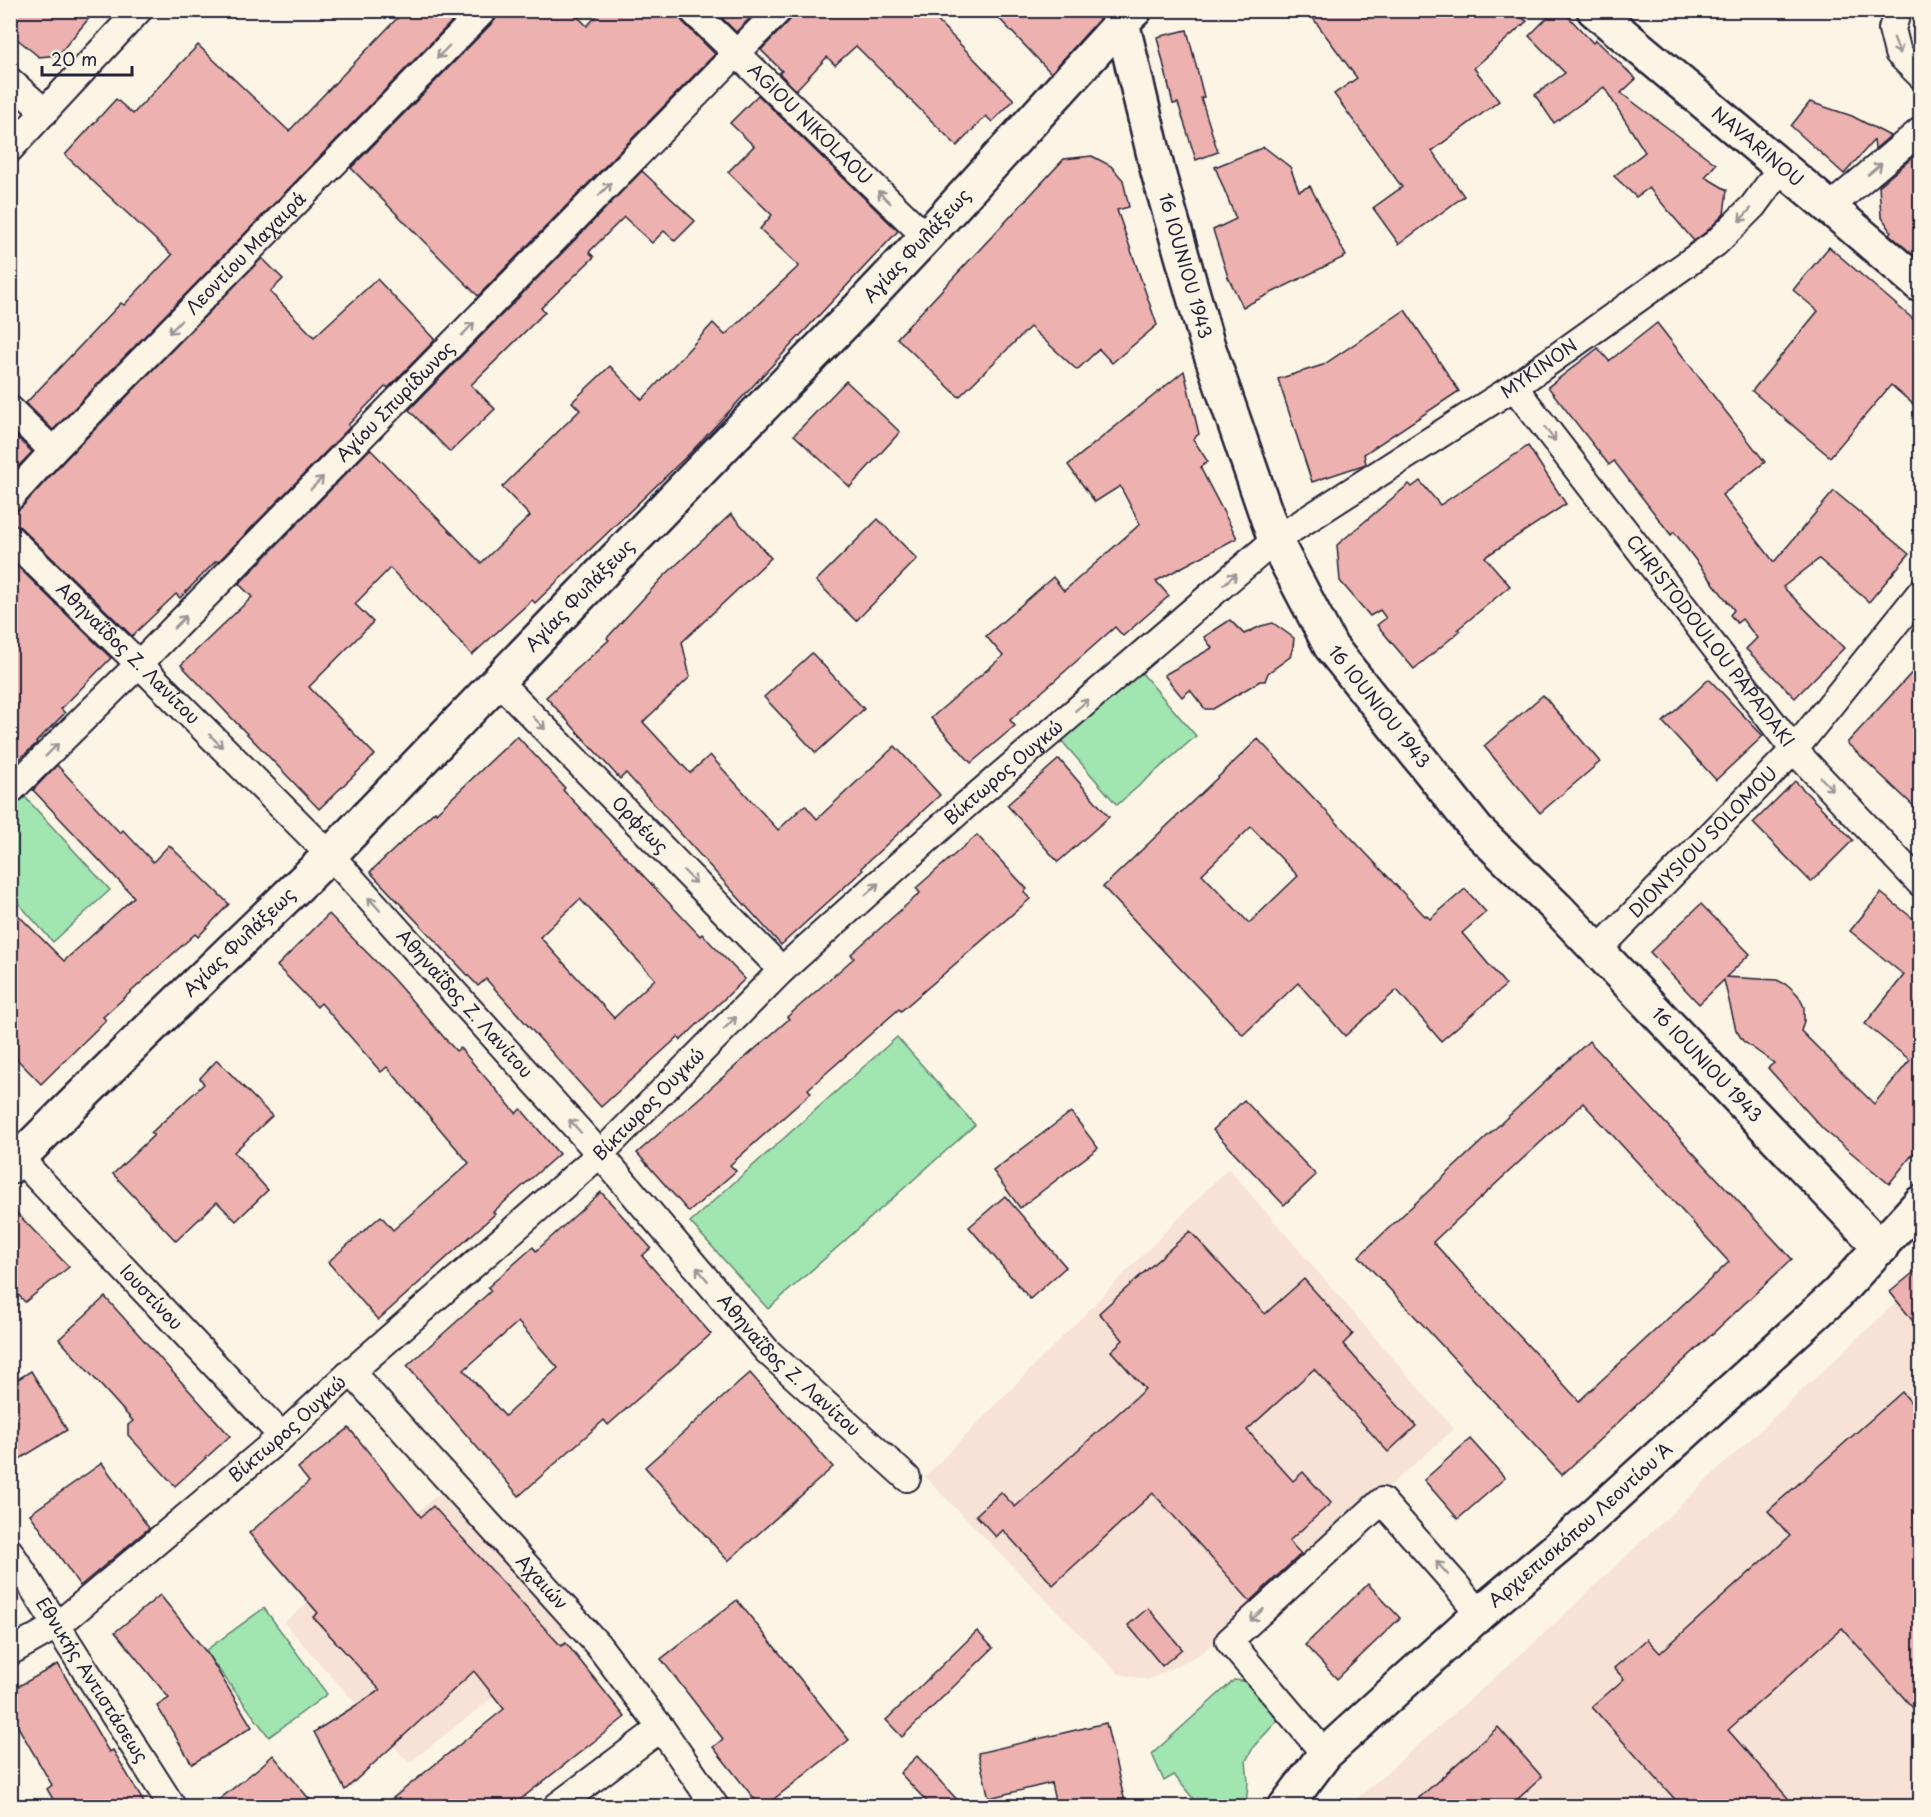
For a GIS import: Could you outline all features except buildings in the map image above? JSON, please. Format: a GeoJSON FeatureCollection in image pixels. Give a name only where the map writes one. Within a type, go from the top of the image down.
{"type":"FeatureCollection","features":[{"type":"Feature","properties":{"kind":"main road","name":"NAVARINOU"},"geometry":{"type":"LineString","coordinates":[[1594,10],[1920,285]]}},
{"type":"Feature","properties":{"kind":"main road","name":"Αγίας Φυλάξεως"},"geometry":{"type":"LineString","coordinates":[[15,1162],[330,855],[926,237],[1126,14]]}},
{"type":"Feature","properties":{"kind":"main road","name":"16 IOUNIOU 1943"},"geometry":{"type":"LineString","coordinates":[[1126,14],[1158,172],[1200,322],[1275,540],[1331,647],[1477,830],[1557,908],[1881,1248]]}},
{"type":"Feature","properties":{"kind":"main road","name":"Αρχιεπισκόπου Λεοντίου Α΄"},"geometry":{"type":"LineString","coordinates":[[1286,1806],[1325,1754],[1479,1614],[1568,1539],[1837,1294],[1920,1203]]}},
{"type":"Feature","properties":{"kind":"street"},"geometry":{"type":"LineString","coordinates":[[10,149],[139,10]]}},
{"type":"Feature","properties":{"kind":"street","name":"Λεοντίου Μαχαιρά"},"geometry":{"type":"LineString","coordinates":[[10,498],[53,451],[484,10]]}},
{"type":"Feature","properties":{"kind":"street","name":"AGIOU NIKOLAOU"},"geometry":{"type":"LineString","coordinates":[[692,10],[926,237]]}},
{"type":"Feature","properties":{"kind":"street","name":"Αγίου Σπυρίδωνος"},"geometry":{"type":"LineString","coordinates":[[10,791],[139,664],[779,10]]}},
{"type":"Feature","properties":{"kind":"street"},"geometry":{"type":"LineString","coordinates":[[1898,10],[1892,29],[1898,53],[1920,75]]}},
{"type":"Feature","properties":{"kind":"street"},"geometry":{"type":"LineString","coordinates":[[10,81],[45,112]]}},
{"type":"Feature","properties":{"kind":"street"},"geometry":{"type":"LineString","coordinates":[[1830,207],[1920,131]]}},
{"type":"Feature","properties":{"kind":"street","name":"MYKINON"},"geometry":{"type":"LineString","coordinates":[[1275,540],[1514,387],[1716,243],[1753,206],[1781,168]]}},
{"type":"Feature","properties":{"kind":"street","name":"CHRISTODOULOU PAPADAKI"},"geometry":{"type":"LineString","coordinates":[[1514,387],[1794,750],[1920,883]]}},
{"type":"Feature","properties":{"kind":"street"},"geometry":{"type":"LineString","coordinates":[[10,409],[53,451]]}},
{"type":"Feature","properties":{"kind":"street","name":"Αθηναΐδος Ζ. Λανίτου"},"geometry":{"type":"LineString","coordinates":[[10,538],[330,855],[600,1154],[767,1351],[907,1478]]}},
{"type":"Feature","properties":{"kind":"street","name":"Βίκτωρος Ουγκώ"},"geometry":{"type":"LineString","coordinates":[[10,1652],[58,1625],[282,1436],[351,1372],[600,1154],[782,970],[967,804],[1275,540]]}},
{"type":"Feature","properties":{"kind":"street","name":"DIONYSIOU SOLOMOU"},"geometry":{"type":"LineString","coordinates":[[1597,951],[1794,750],[1920,593]]}},
{"type":"Feature","properties":{"kind":"street","name":"Ορφέως"},"geometry":{"type":"LineString","coordinates":[[498,681],[782,970]]}},
{"type":"Feature","properties":{"kind":"street","name":"Ιουστίνου"},"geometry":{"type":"LineString","coordinates":[[15,1162],[282,1436]]}},
{"type":"Feature","properties":{"kind":"street","name":"Αχαιών"},"geometry":{"type":"LineString","coordinates":[[351,1372],[598,1645],[661,1728],[715,1806]]}},
{"type":"Feature","properties":{"kind":"street"},"geometry":{"type":"LineString","coordinates":[[1325,1754],[1229,1641],[1300,1575],[1382,1502],[1479,1614]]}},
{"type":"Feature","properties":{"kind":"street","name":"Εθνικής Αντιστάσεως"},"geometry":{"type":"LineString","coordinates":[[10,1552],[172,1806]]}},
{"type":"Feature","properties":{"kind":"street"},"geometry":{"type":"LineString","coordinates":[[557,1806],[661,1728]]}},
{"type":"Feature","properties":{"kind":"shaded area"},"geometry":{"type":"Polygon","coordinates":[[[1228,1168],[1454,1429],[1202,1653],[1148,1680],[1119,1674],[925,1477],[1228,1168]]]}},
{"type":"Feature","properties":{"kind":"shaded area"},"geometry":{"type":"Polygon","coordinates":[[[1911,1288],[1920,1301],[1920,1806],[1349,1806],[1536,1641],[1911,1288]]]}},
{"type":"Feature","properties":{"kind":"shaded area"},"geometry":{"type":"Polygon","coordinates":[[[447,1487],[574,1634],[409,1763],[284,1623],[447,1487]]]}},
{"type":"Feature","properties":{"kind":"green space"},"geometry":{"type":"Polygon","coordinates":[[[1140,671],[1196,736],[1117,805],[1061,740],[1140,671]]]}},
{"type":"Feature","properties":{"kind":"green space"},"geometry":{"type":"Polygon","coordinates":[[[25,797],[110,890],[53,942],[11,895],[11,810],[25,797]]]}},
{"type":"Feature","properties":{"kind":"green space"},"geometry":{"type":"Polygon","coordinates":[[[897,1037],[975,1125],[768,1309],[690,1222],[897,1037]]]}},
{"type":"Feature","properties":{"kind":"green space"},"geometry":{"type":"Polygon","coordinates":[[[264,1608],[327,1694],[269,1737],[205,1651],[264,1608]]]}},
{"type":"Feature","properties":{"kind":"green space"},"geometry":{"type":"Polygon","coordinates":[[[1234,1680],[1252,1682],[1280,1718],[1254,1746],[1246,1761],[1248,1782],[1246,1806],[1199,1806],[1174,1775],[1164,1781],[1152,1754],[1234,1680]]]}}]}
